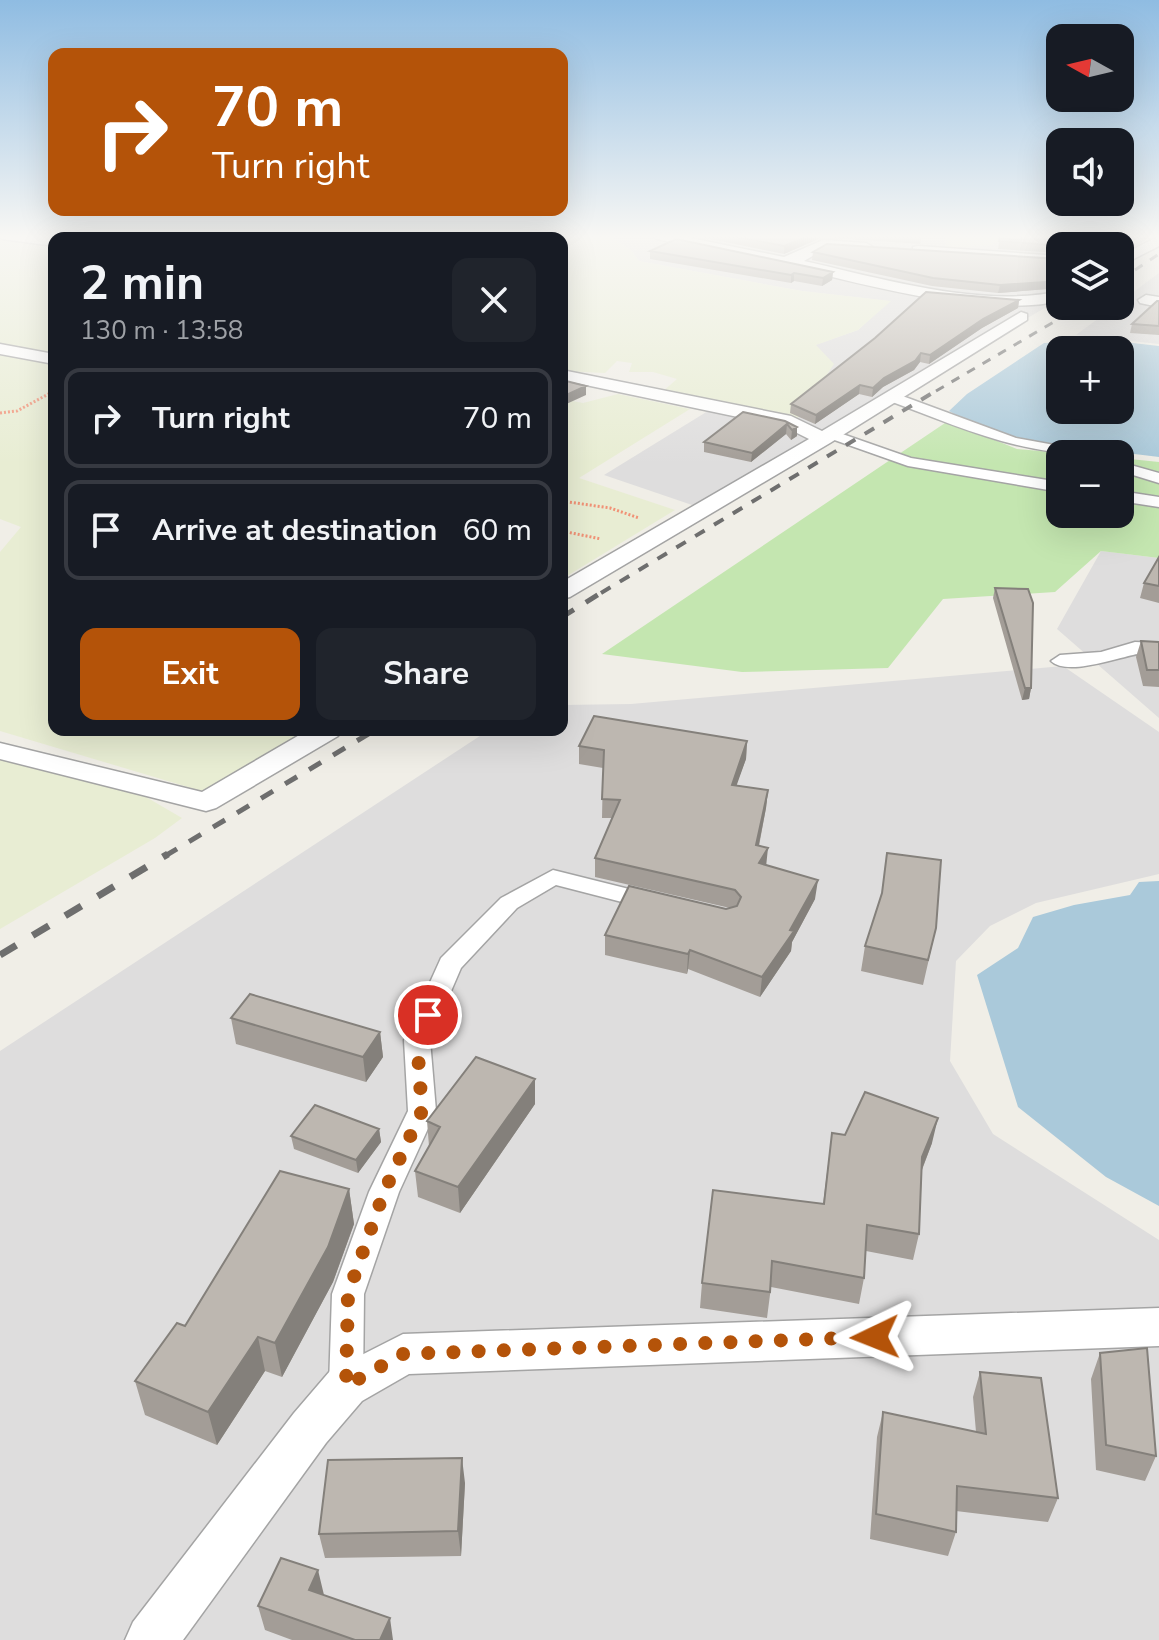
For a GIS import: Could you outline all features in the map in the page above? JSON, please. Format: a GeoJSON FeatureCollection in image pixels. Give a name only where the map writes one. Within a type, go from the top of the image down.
{"type":"FeatureCollection","features":[{"type":"Feature","properties":{"kind":"street"},"geometry":{"type":"LineString","coordinates":[[568,588],[1021,317]]}},
{"type":"Feature","properties":{"kind":"street"},"geometry":{"type":"LineString","coordinates":[[0,349],[48,358]]}},
{"type":"Feature","properties":{"kind":"street"},"geometry":{"type":"LineString","coordinates":[[568,376],[791,422],[908,462],[1046,485]]}},
{"type":"Feature","properties":{"kind":"street"},"geometry":{"type":"LineString","coordinates":[[892,397],[1013,442],[1046,448]]}},
{"type":"Feature","properties":{"kind":"street"},"geometry":{"type":"LineString","coordinates":[[1134,470],[1159,478]]}},
{"type":"Feature","properties":{"kind":"street"},"geometry":{"type":"LineString","coordinates":[[1134,498],[1159,502]]}},
{"type":"Feature","properties":{"kind":"street"},"geometry":{"type":"LineString","coordinates":[[1060,661],[1103,658],[1135,648],[1159,649]]}},
{"type":"Feature","properties":{"kind":"street"},"geometry":{"type":"LineString","coordinates":[[0,751],[206,802],[318,736]]}},
{"type":"Feature","properties":{"kind":"street"},"geometry":{"type":"LineString","coordinates":[[346,1386],[348,1294],[384,1192],[422,1111],[417,1040],[450,964],[509,903],[553,877],[681,908]]}},
{"type":"Feature","properties":{"kind":"street"},"geometry":{"type":"LineString","coordinates":[[151,1640],[310,1428],[346,1386],[403,1354],[1159,1327]]}},
{"type":"Feature","properties":{"kind":"path"},"geometry":{"type":"LineString","coordinates":[[0,413],[17,411],[48,394]]}},
{"type":"Feature","properties":{"kind":"path"},"geometry":{"type":"LineString","coordinates":[[568,502],[610,508],[670,529]]}},
{"type":"Feature","properties":{"kind":"shaded area"},"geometry":{"type":"Polygon","coordinates":[[[878,312],[1039,312],[886,401],[695,506],[604,475],[815,345],[858,330],[878,312]]]}},
{"type":"Feature","properties":{"kind":"shaded area"},"geometry":{"type":"Polygon","coordinates":[[[1134,312],[1159,312],[1159,344],[1134,341],[1134,336],[1076,335],[1096,320],[1134,320],[1134,312]]]}},
{"type":"Feature","properties":{"kind":"shaded area"},"geometry":{"type":"Polygon","coordinates":[[[1101,551],[1159,558],[1159,718],[1057,629],[1101,551]]]}},
{"type":"Feature","properties":{"kind":"shaded area"},"geometry":{"type":"Polygon","coordinates":[[[1063,666],[1159,732],[1159,874],[1036,903],[990,926],[956,961],[950,1061],[993,1134],[1159,1240],[1159,1640],[0,1640],[0,1051],[480,736],[568,736],[568,705],[631,704],[1063,666]]]}},
{"type":"Feature","properties":{"kind":"green space"},"geometry":{"type":"Polygon","coordinates":[[[0,312],[48,312],[48,355],[0,348],[0,312]]]}},
{"type":"Feature","properties":{"kind":"green space"},"geometry":{"type":"Polygon","coordinates":[[[568,312],[879,312],[858,330],[816,345],[834,364],[798,418],[662,392],[677,379],[653,372],[629,372],[632,363],[617,361],[605,373],[568,371],[568,312]]]}},
{"type":"Feature","properties":{"kind":"green space"},"geometry":{"type":"Polygon","coordinates":[[[0,355],[48,362],[48,736],[303,736],[208,793],[0,731],[0,552],[21,527],[0,519],[0,355]]]}},
{"type":"Feature","properties":{"kind":"green space"},"geometry":{"type":"Polygon","coordinates":[[[618,394],[690,409],[579,478],[675,510],[568,575],[568,400],[583,403],[618,394]]]}},
{"type":"Feature","properties":{"kind":"green space"},"geometry":{"type":"Polygon","coordinates":[[[948,421],[1017,449],[1046,452],[1046,528],[1134,528],[1134,459],[1159,462],[1159,558],[1101,551],[1055,592],[943,599],[888,668],[742,672],[602,654],[948,421]]]}},
{"type":"Feature","properties":{"kind":"green space"},"geometry":{"type":"Polygon","coordinates":[[[0,759],[146,797],[182,818],[155,838],[0,929],[0,759]]]}},
{"type":"Feature","properties":{"kind":"water"},"geometry":{"type":"Polygon","coordinates":[[[1046,343],[1046,424],[1134,424],[1134,343],[1159,346],[1159,457],[1134,454],[1134,440],[1046,440],[1046,443],[999,432],[949,411],[967,394],[1046,343]]]}},
{"type":"Feature","properties":{"kind":"water"},"geometry":{"type":"Polygon","coordinates":[[[1159,881],[1159,1206],[1106,1177],[1018,1107],[977,975],[1018,948],[1033,917],[1074,905],[1130,895],[1139,882],[1159,881]]]}},
{"type":"Feature","properties":{"kind":"building"},"geometry":{"type":"Polygon","coordinates":[[[904,312],[997,312],[930,355],[921,353],[915,361],[884,378],[873,388],[860,385],[816,415],[791,404],[904,312]]]}},
{"type":"Feature","properties":{"kind":"building"},"geometry":{"type":"Polygon","coordinates":[[[1146,312],[1159,312],[1159,326],[1132,324],[1146,312]]]}},
{"type":"Feature","properties":{"kind":"building"},"geometry":{"type":"Polygon","coordinates":[[[568,382],[586,386],[568,394],[568,382]]]}},
{"type":"Feature","properties":{"kind":"building"},"geometry":{"type":"Polygon","coordinates":[[[743,412],[785,421],[797,427],[792,430],[787,424],[752,453],[704,442],[743,412]]]}},
{"type":"Feature","properties":{"kind":"building"},"geometry":{"type":"Polygon","coordinates":[[[1159,557],[1159,586],[1144,583],[1159,557]]]}},
{"type":"Feature","properties":{"kind":"building"},"geometry":{"type":"Polygon","coordinates":[[[995,588],[1028,589],[1033,603],[1031,688],[1025,688],[995,588]]]}},
{"type":"Feature","properties":{"kind":"building"},"geometry":{"type":"Polygon","coordinates":[[[1141,641],[1159,642],[1159,670],[1147,670],[1141,641]]]}},
{"type":"Feature","properties":{"kind":"building"},"geometry":{"type":"Polygon","coordinates":[[[594,716],[747,741],[732,785],[768,790],[756,845],[768,848],[759,863],[818,880],[790,930],[794,931],[762,977],[690,950],[688,954],[605,935],[629,886],[726,909],[737,906],[741,897],[735,890],[595,858],[620,800],[602,799],[604,750],[579,746],[594,716]]]}},
{"type":"Feature","properties":{"kind":"building"},"geometry":{"type":"Polygon","coordinates":[[[887,853],[941,860],[936,928],[928,960],[865,946],[882,893],[887,853]]]}},
{"type":"Feature","properties":{"kind":"building"},"geometry":{"type":"Polygon","coordinates":[[[250,994],[380,1032],[363,1057],[231,1018],[250,994]]]}},
{"type":"Feature","properties":{"kind":"building"},"geometry":{"type":"Polygon","coordinates":[[[476,1057],[535,1079],[458,1187],[415,1171],[440,1127],[427,1121],[476,1057]]]}},
{"type":"Feature","properties":{"kind":"building"},"geometry":{"type":"Polygon","coordinates":[[[865,1092],[938,1118],[922,1157],[919,1234],[867,1225],[864,1278],[772,1261],[770,1292],[702,1283],[713,1190],[824,1204],[832,1133],[845,1135],[865,1092]]]}},
{"type":"Feature","properties":{"kind":"building"},"geometry":{"type":"Polygon","coordinates":[[[315,1105],[379,1129],[356,1160],[291,1136],[315,1105]]]}},
{"type":"Feature","properties":{"kind":"building"},"geometry":{"type":"Polygon","coordinates":[[[280,1171],[349,1189],[328,1247],[275,1343],[258,1337],[208,1412],[135,1381],[177,1323],[185,1326],[280,1171]]]}},
{"type":"Feature","properties":{"kind":"building"},"geometry":{"type":"Polygon","coordinates":[[[1147,1348],[1156,1456],[1106,1445],[1100,1353],[1147,1348]]]}},
{"type":"Feature","properties":{"kind":"building"},"geometry":{"type":"Polygon","coordinates":[[[980,1372],[1041,1378],[1058,1498],[957,1486],[956,1532],[876,1514],[883,1412],[986,1434],[980,1372]]]}},
{"type":"Feature","properties":{"kind":"building"},"geometry":{"type":"Polygon","coordinates":[[[462,1458],[458,1531],[319,1534],[328,1460],[462,1458]]]}},
{"type":"Feature","properties":{"kind":"building"},"geometry":{"type":"Polygon","coordinates":[[[281,1558],[318,1570],[309,1590],[390,1618],[380,1640],[355,1640],[258,1606],[281,1558]]]}},
{"type":"Feature","properties":{"kind":"railway"},"geometry":{"type":"LineString","coordinates":[[936,391],[1057,320]]}},
{"type":"Feature","properties":{"kind":"railway"},"geometry":{"type":"LineString","coordinates":[[601,593],[939,389]]}},
{"type":"Feature","properties":{"kind":"railway"},"geometry":{"type":"LineString","coordinates":[[568,613],[604,591]]}},
{"type":"Feature","properties":{"kind":"railway"},"geometry":{"type":"LineString","coordinates":[[165,856],[365,736]]}},
{"type":"Feature","properties":{"kind":"railway"},"geometry":{"type":"LineString","coordinates":[[0,955],[168,854]]}},
{"type":"Feature","properties":{"kind":"route"},"geometry":{"type":"LineString","coordinates":[[428,1015],[417,1040],[422,1111],[384,1192],[348,1294],[346,1386],[403,1354],[875,1337]]}}]}
